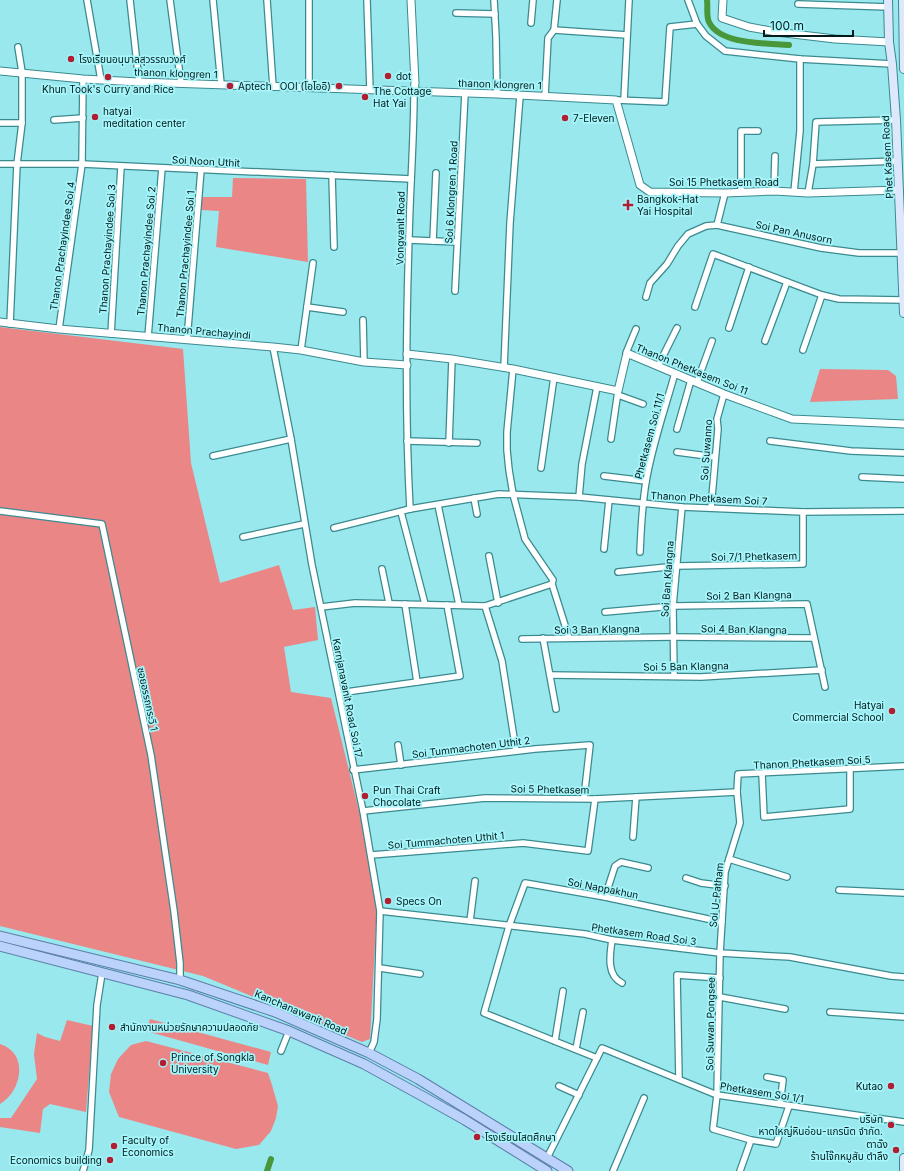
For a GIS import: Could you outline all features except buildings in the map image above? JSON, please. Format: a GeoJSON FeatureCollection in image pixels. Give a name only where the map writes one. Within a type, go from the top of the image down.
{"type":"FeatureCollection","features":[{"type":"Feature","properties":{"kind":"main road"},"geometry":{"type":"LineString","coordinates":[[903,0],[904,69]]}},
{"type":"Feature","properties":{"kind":"main road","name":"Phet Kasem Road"},"geometry":{"type":"LineString","coordinates":[[888,3],[889,42],[896,120],[903,252],[904,313]]}},
{"type":"Feature","properties":{"kind":"main road","name":"Kanchanawanit Road"},"geometry":{"type":"LineString","coordinates":[[0,936],[180,980],[275,1012],[369,1053],[418,1079],[568,1171]]}},
{"type":"Feature","properties":{"kind":"main road"},"geometry":{"type":"LineString","coordinates":[[0,946],[188,995],[289,1031],[364,1064],[465,1120],[547,1171]]}},
{"type":"Feature","properties":{"kind":"main road"},"geometry":{"type":"LineString","coordinates":[[102,973],[104,962]]}},
{"type":"Feature","properties":{"kind":"main road"},"geometry":{"type":"LineString","coordinates":[[465,1120],[469,1111]]}},
{"type":"Feature","properties":{"kind":"main road"},"geometry":{"type":"LineString","coordinates":[[904,1158],[904,1171]]}},
{"type":"Feature","properties":{"kind":"street"},"geometry":{"type":"LineString","coordinates":[[87,0],[101,80]]}},
{"type":"Feature","properties":{"kind":"street"},"geometry":{"type":"LineString","coordinates":[[130,0],[139,82]]}},
{"type":"Feature","properties":{"kind":"street"},"geometry":{"type":"LineString","coordinates":[[170,0],[181,83]]}},
{"type":"Feature","properties":{"kind":"street"},"geometry":{"type":"LineString","coordinates":[[213,0],[221,84]]}},
{"type":"Feature","properties":{"kind":"street"},"geometry":{"type":"LineString","coordinates":[[267,0],[273,87]]}},
{"type":"Feature","properties":{"kind":"street"},"geometry":{"type":"LineString","coordinates":[[309,0],[309,88]]}},
{"type":"Feature","properties":{"kind":"street"},"geometry":{"type":"LineString","coordinates":[[366,0],[370,90]]}},
{"type":"Feature","properties":{"kind":"street"},"geometry":{"type":"LineString","coordinates":[[411,0],[415,83],[414,91]]}},
{"type":"Feature","properties":{"kind":"street"},"geometry":{"type":"LineString","coordinates":[[494,0],[497,94]]}},
{"type":"Feature","properties":{"kind":"street"},"geometry":{"type":"LineString","coordinates":[[531,23],[533,0]]}},
{"type":"Feature","properties":{"kind":"street"},"geometry":{"type":"LineString","coordinates":[[545,96],[548,38],[554,30],[557,0]]}},
{"type":"Feature","properties":{"kind":"street"},"geometry":{"type":"LineString","coordinates":[[624,100],[629,0]]}},
{"type":"Feature","properties":{"kind":"street"},"geometry":{"type":"LineString","coordinates":[[688,0],[697,24],[706,36],[725,51],[800,59],[892,64]]}},
{"type":"Feature","properties":{"kind":"street"},"geometry":{"type":"LineString","coordinates":[[723,0],[722,18],[748,27],[835,39],[889,42]]}},
{"type":"Feature","properties":{"kind":"street"},"geometry":{"type":"LineString","coordinates":[[798,4],[888,3]]}},
{"type":"Feature","properties":{"kind":"street"},"geometry":{"type":"LineString","coordinates":[[456,13],[495,14]]}},
{"type":"Feature","properties":{"kind":"street"},"geometry":{"type":"LineString","coordinates":[[616,100],[666,102],[670,27],[697,24]]}},
{"type":"Feature","properties":{"kind":"street"},"geometry":{"type":"LineString","coordinates":[[554,30],[627,35]]}},
{"type":"Feature","properties":{"kind":"street"},"geometry":{"type":"LineString","coordinates":[[10,324],[17,164],[22,123],[22,72],[18,46]]}},
{"type":"Feature","properties":{"kind":"street"},"geometry":{"type":"LineString","coordinates":[[794,192],[800,131],[800,59]]}},
{"type":"Feature","properties":{"kind":"street","name":"thanon klongren 1"},"geometry":{"type":"LineString","coordinates":[[0,71],[83,79],[139,82],[497,94],[616,100]]}},
{"type":"Feature","properties":{"kind":"street","name":"Thanon Prachayindee Soi 4"},"geometry":{"type":"LineString","coordinates":[[59,329],[82,164],[83,79]]}},
{"type":"Feature","properties":{"kind":"street","name":"Vongvanit Road"},"geometry":{"type":"LineString","coordinates":[[410,510],[406,442],[409,240],[414,91]]}},
{"type":"Feature","properties":{"kind":"street","name":"Soi 6 Klongren 1 Road"},"geometry":{"type":"LineString","coordinates":[[455,291],[465,93]]}},
{"type":"Feature","properties":{"kind":"street"},"geometry":{"type":"LineString","coordinates":[[504,368],[510,223],[520,96]]}},
{"type":"Feature","properties":{"kind":"street","name":"Soi 15 Phetkasem Road"},"geometry":{"type":"LineString","coordinates":[[616,100],[640,185],[650,192],[808,192],[899,190]]}},
{"type":"Feature","properties":{"kind":"street"},"geometry":{"type":"LineString","coordinates":[[54,120],[83,118]]}},
{"type":"Feature","properties":{"kind":"street"},"geometry":{"type":"LineString","coordinates":[[808,192],[813,164],[816,122],[896,120]]}},
{"type":"Feature","properties":{"kind":"street"},"geometry":{"type":"LineString","coordinates":[[0,123],[22,123]]}},
{"type":"Feature","properties":{"kind":"street"},"geometry":{"type":"LineString","coordinates":[[741,192],[742,131],[758,131]]}},
{"type":"Feature","properties":{"kind":"street"},"geometry":{"type":"LineString","coordinates":[[774,156],[774,191]]}},
{"type":"Feature","properties":{"kind":"street"},"geometry":{"type":"LineString","coordinates":[[813,164],[898,161]]}},
{"type":"Feature","properties":{"kind":"street","name":"Soi Noon Uthit"},"geometry":{"type":"LineString","coordinates":[[0,164],[82,164],[121,167],[411,179]]}},
{"type":"Feature","properties":{"kind":"street","name":"Thanon Prachayindee Soi 3"},"geometry":{"type":"LineString","coordinates":[[111,334],[121,167]]}},
{"type":"Feature","properties":{"kind":"street","name":"Thanon Prachayindee Soi 2"},"geometry":{"type":"LineString","coordinates":[[148,337],[162,168]]}},
{"type":"Feature","properties":{"kind":"street","name":"Thanon Prachayindee Soi 1"},"geometry":{"type":"LineString","coordinates":[[187,340],[201,170]]}},
{"type":"Feature","properties":{"kind":"street"},"geometry":{"type":"LineString","coordinates":[[433,241],[436,174]]}},
{"type":"Feature","properties":{"kind":"street"},"geometry":{"type":"LineString","coordinates":[[332,175],[334,247]]}},
{"type":"Feature","properties":{"kind":"street"},"geometry":{"type":"LineString","coordinates":[[646,296],[650,283],[667,264],[678,246],[688,234],[706,226],[717,225],[725,192]]}},
{"type":"Feature","properties":{"kind":"street","name":"Soi Pan Anusorn"},"geometry":{"type":"LineString","coordinates":[[717,225],[821,248],[859,252],[903,252]]}},
{"type":"Feature","properties":{"kind":"street"},"geometry":{"type":"LineString","coordinates":[[409,240],[457,242]]}},
{"type":"Feature","properties":{"kind":"street"},"geometry":{"type":"LineString","coordinates":[[696,307],[713,254],[822,295],[839,299],[903,300]]}},
{"type":"Feature","properties":{"kind":"street"},"geometry":{"type":"LineString","coordinates":[[301,350],[313,263]]}},
{"type":"Feature","properties":{"kind":"street"},"geometry":{"type":"LineString","coordinates":[[729,328],[749,267]]}},
{"type":"Feature","properties":{"kind":"street"},"geometry":{"type":"LineString","coordinates":[[765,341],[787,282]]}},
{"type":"Feature","properties":{"kind":"street"},"geometry":{"type":"LineString","coordinates":[[804,350],[822,295]]}},
{"type":"Feature","properties":{"kind":"street"},"geometry":{"type":"LineString","coordinates":[[307,307],[343,312]]}},
{"type":"Feature","properties":{"kind":"street"},"geometry":{"type":"LineString","coordinates":[[363,320],[364,362]]}},
{"type":"Feature","properties":{"kind":"street","name":"Thanon Prachayindi"},"geometry":{"type":"LineString","coordinates":[[0,322],[111,334],[273,347],[301,350],[364,362],[407,365]]}},
{"type":"Feature","properties":{"kind":"street"},"geometry":{"type":"LineString","coordinates":[[658,366],[677,328]]}},
{"type":"Feature","properties":{"kind":"street"},"geometry":{"type":"LineString","coordinates":[[626,353],[636,329]]}},
{"type":"Feature","properties":{"kind":"street"},"geometry":{"type":"LineString","coordinates":[[677,429],[694,381],[712,341]]}},
{"type":"Feature","properties":{"kind":"street","name":"Karnjanavanit Road Soi 17"},"geometry":{"type":"LineString","coordinates":[[273,347],[291,439],[304,524],[353,770],[363,811],[380,911],[380,968],[376,1032],[369,1053]]}},
{"type":"Feature","properties":{"kind":"street","name":"Thanon Phetkasem Soi 11"},"geometry":{"type":"LineString","coordinates":[[618,393],[626,353],[724,394],[792,419],[904,424]]}},
{"type":"Feature","properties":{"kind":"street"},"geometry":{"type":"LineString","coordinates":[[407,354],[452,359],[513,369],[597,387],[618,393],[643,404]]}},
{"type":"Feature","properties":{"kind":"street"},"geometry":{"type":"LineString","coordinates":[[449,443],[452,359]]}},
{"type":"Feature","properties":{"kind":"street"},"geometry":{"type":"LineString","coordinates":[[513,369],[507,432],[507,450],[513,494],[525,539],[553,580],[552,584],[569,638]]}},
{"type":"Feature","properties":{"kind":"street","name":"Phetkasem Soi 11/1"},"geometry":{"type":"LineString","coordinates":[[640,552],[642,503],[646,481],[656,438],[675,373]]}},
{"type":"Feature","properties":{"kind":"street"},"geometry":{"type":"LineString","coordinates":[[541,468],[554,378]]}},
{"type":"Feature","properties":{"kind":"street"},"geometry":{"type":"LineString","coordinates":[[579,498],[582,464],[597,387]]}},
{"type":"Feature","properties":{"kind":"street"},"geometry":{"type":"LineString","coordinates":[[611,439],[618,393]]}},
{"type":"Feature","properties":{"kind":"street","name":"Soi Suwanno"},"geometry":{"type":"LineString","coordinates":[[711,508],[718,429],[717,419],[724,394]]}},
{"type":"Feature","properties":{"kind":"street"},"geometry":{"type":"LineString","coordinates":[[213,456],[291,439]]}},
{"type":"Feature","properties":{"kind":"street"},"geometry":{"type":"LineString","coordinates":[[770,441],[851,451],[904,454]]}},
{"type":"Feature","properties":{"kind":"street"},"geometry":{"type":"LineString","coordinates":[[406,442],[477,443]]}},
{"type":"Feature","properties":{"kind":"street"},"geometry":{"type":"LineString","coordinates":[[677,452],[715,457]]}},
{"type":"Feature","properties":{"kind":"street"},"geometry":{"type":"LineString","coordinates":[[604,476],[646,481]]}},
{"type":"Feature","properties":{"kind":"street"},"geometry":{"type":"LineString","coordinates":[[862,477],[904,479]]}},
{"type":"Feature","properties":{"kind":"street","name":"Thanon Phetkasem Soi 7"},"geometry":{"type":"LineString","coordinates":[[334,528],[410,510],[499,494],[609,500],[682,507],[803,512],[904,511]]}},
{"type":"Feature","properties":{"kind":"street"},"geometry":{"type":"LineString","coordinates":[[474,498],[477,514]]}},
{"type":"Feature","properties":{"kind":"street"},"geometry":{"type":"LineString","coordinates":[[604,549],[609,500]]}},
{"type":"Feature","properties":{"kind":"street"},"geometry":{"type":"LineString","coordinates":[[438,505],[459,605]]}},
{"type":"Feature","properties":{"kind":"street","name":"Soi Ban Klangna"},"geometry":{"type":"LineString","coordinates":[[674,676],[673,606],[682,507]]}},
{"type":"Feature","properties":{"kind":"street","name":"ซอยอรรถกระวี 1"},"geometry":{"type":"LineString","coordinates":[[0,511],[102,524],[151,755],[175,918],[180,963],[180,980]]}},
{"type":"Feature","properties":{"kind":"street"},"geometry":{"type":"LineString","coordinates":[[401,512],[425,604]]}},
{"type":"Feature","properties":{"kind":"street","name":"Soi 7/1 Phetkasem"},"geometry":{"type":"LineString","coordinates":[[677,566],[803,564],[803,512]]}},
{"type":"Feature","properties":{"kind":"street"},"geometry":{"type":"LineString","coordinates":[[243,537],[304,524]]}},
{"type":"Feature","properties":{"kind":"street"},"geometry":{"type":"LineString","coordinates":[[489,556],[498,603]]}},
{"type":"Feature","properties":{"kind":"street"},"geometry":{"type":"LineString","coordinates":[[618,572],[677,566]]}},
{"type":"Feature","properties":{"kind":"street"},"geometry":{"type":"LineString","coordinates":[[382,569],[389,604]]}},
{"type":"Feature","properties":{"kind":"street"},"geometry":{"type":"LineString","coordinates":[[321,607],[355,603],[485,606],[498,603],[552,584]]}},
{"type":"Feature","properties":{"kind":"street"},"geometry":{"type":"LineString","coordinates":[[405,604],[418,682]]}},
{"type":"Feature","properties":{"kind":"street","name":"Soi 2 Ban Klangna"},"geometry":{"type":"LineString","coordinates":[[606,612],[673,606],[807,604],[825,687]]}},
{"type":"Feature","properties":{"kind":"street"},"geometry":{"type":"LineString","coordinates":[[338,693],[460,676],[447,605]]}},
{"type":"Feature","properties":{"kind":"street"},"geometry":{"type":"LineString","coordinates":[[485,606],[502,660],[516,751]]}},
{"type":"Feature","properties":{"kind":"street","name":"Soi 3 Ban Klangna"},"geometry":{"type":"LineString","coordinates":[[522,639],[673,637]]}},
{"type":"Feature","properties":{"kind":"street","name":"Soi 4 Ban Klangna"},"geometry":{"type":"LineString","coordinates":[[673,637],[814,638]]}},
{"type":"Feature","properties":{"kind":"street"},"geometry":{"type":"LineString","coordinates":[[543,638],[556,709]]}},
{"type":"Feature","properties":{"kind":"street","name":"Soi 5 Ban Klangna"},"geometry":{"type":"LineString","coordinates":[[550,675],[701,677],[822,670]]}},
{"type":"Feature","properties":{"kind":"street"},"geometry":{"type":"LineString","coordinates":[[398,745],[401,765]]}},
{"type":"Feature","properties":{"kind":"street","name":"Soi Tummachoten Uthit 2"},"geometry":{"type":"LineString","coordinates":[[353,770],[516,751],[590,745],[584,798]]}},
{"type":"Feature","properties":{"kind":"street","name":"Thanon Phetkasem Soi 5"},"geometry":{"type":"LineString","coordinates":[[737,792],[738,774],[904,766]]}},
{"type":"Feature","properties":{"kind":"street"},"geometry":{"type":"LineString","coordinates":[[762,774],[764,817],[850,809],[850,768]]}},
{"type":"Feature","properties":{"kind":"street","name":"Soi 5 Phetkasem"},"geometry":{"type":"LineString","coordinates":[[363,811],[485,798],[595,798],[737,792]]}},
{"type":"Feature","properties":{"kind":"street","name":"Soi U-Patham"},"geometry":{"type":"LineString","coordinates":[[720,953],[726,872],[740,823],[737,792]]}},
{"type":"Feature","properties":{"kind":"street"},"geometry":{"type":"LineString","coordinates":[[633,838],[636,797]]}},
{"type":"Feature","properties":{"kind":"street","name":"Soi Tummachoten Uthit 1"},"geometry":{"type":"LineString","coordinates":[[371,855],[523,843],[588,851],[595,798]]}},
{"type":"Feature","properties":{"kind":"street"},"geometry":{"type":"LineString","coordinates":[[729,859],[787,877]]}},
{"type":"Feature","properties":{"kind":"street"},"geometry":{"type":"LineString","coordinates":[[605,897],[615,866],[618,863],[621,862],[648,868]]}},
{"type":"Feature","properties":{"kind":"street"},"geometry":{"type":"LineString","coordinates":[[686,878],[701,883],[725,886]]}},
{"type":"Feature","properties":{"kind":"street"},"geometry":{"type":"LineString","coordinates":[[470,921],[475,881]]}},
{"type":"Feature","properties":{"kind":"street","name":"Soi Nappakhun"},"geometry":{"type":"LineString","coordinates":[[509,926],[525,883],[605,897],[722,922]]}},
{"type":"Feature","properties":{"kind":"street"},"geometry":{"type":"LineString","coordinates":[[839,890],[904,893]]}},
{"type":"Feature","properties":{"kind":"street","name":"Phetkasem Road Soi 3"},"geometry":{"type":"LineString","coordinates":[[380,911],[585,934],[612,940],[720,953],[790,957],[891,976],[904,977]]}},
{"type":"Feature","properties":{"kind":"street"},"geometry":{"type":"LineString","coordinates":[[509,926],[484,1014],[597,1058],[547,1158]]}},
{"type":"Feature","properties":{"kind":"street"},"geometry":{"type":"LineString","coordinates":[[612,940],[610,966],[614,976],[622,983]]}},
{"type":"Feature","properties":{"kind":"street","name":"Soi Suwan Pongsee"},"geometry":{"type":"LineString","coordinates":[[720,953],[717,1095],[714,1129],[751,1140]]}},
{"type":"Feature","properties":{"kind":"street"},"geometry":{"type":"LineString","coordinates":[[380,968],[420,974]]}},
{"type":"Feature","properties":{"kind":"street"},"geometry":{"type":"LineString","coordinates":[[83,1171],[89,1150],[97,1005],[102,973]]}},
{"type":"Feature","properties":{"kind":"street"},"geometry":{"type":"LineString","coordinates":[[679,1079],[677,975],[720,978]]}},
{"type":"Feature","properties":{"kind":"street"},"geometry":{"type":"LineString","coordinates":[[556,1041],[563,991]]}},
{"type":"Feature","properties":{"kind":"street"},"geometry":{"type":"LineString","coordinates":[[720,997],[786,1009]]}},
{"type":"Feature","properties":{"kind":"street"},"geometry":{"type":"LineString","coordinates":[[576,1049],[582,1012]]}},
{"type":"Feature","properties":{"kind":"street"},"geometry":{"type":"LineString","coordinates":[[830,1012],[904,1017]]}},
{"type":"Feature","properties":{"kind":"street"},"geometry":{"type":"LineString","coordinates":[[281,1051],[289,1031]]}},
{"type":"Feature","properties":{"kind":"street","name":"Phetkasem Soi 1/1"},"geometry":{"type":"LineString","coordinates":[[597,1058],[602,1048],[717,1095],[904,1122]]}},
{"type":"Feature","properties":{"kind":"street"},"geometry":{"type":"LineString","coordinates":[[767,1077],[782,1080],[780,1104]]}},
{"type":"Feature","properties":{"kind":"street"},"geometry":{"type":"LineString","coordinates":[[559,1086],[579,1094]]}},
{"type":"Feature","properties":{"kind":"street"},"geometry":{"type":"LineString","coordinates":[[613,1171],[644,1098]]}},
{"type":"Feature","properties":{"kind":"street"},"geometry":{"type":"LineString","coordinates":[[740,1171],[751,1140],[776,1144],[789,1106]]}},
{"type":"Feature","properties":{"kind":"shaded area"},"geometry":{"type":"Polygon","coordinates":[[[233,178],[306,179],[308,262],[216,247],[219,211],[201,210],[199,197],[232,197],[233,178]]]}},
{"type":"Feature","properties":{"kind":"shaded area"},"geometry":{"type":"Polygon","coordinates":[[[0,327],[183,349],[191,463],[220,583],[279,565],[293,610],[315,607],[318,640],[284,647],[291,692],[331,698],[366,839],[377,905],[370,1039],[362,1042],[203,976],[0,926],[0,327]]]}},
{"type":"Feature","properties":{"kind":"shaded area"},"geometry":{"type":"Polygon","coordinates":[[[820,369],[888,370],[896,376],[898,399],[810,402],[820,369]]]}},
{"type":"Feature","properties":{"kind":"shaded area"},"geometry":{"type":"Polygon","coordinates":[[[150,1019],[271,1052],[268,1065],[146,1031],[150,1019]]]}},
{"type":"Feature","properties":{"kind":"shaded area"},"geometry":{"type":"Polygon","coordinates":[[[67,1020],[93,1026],[86,1112],[50,1104],[43,1109],[40,1133],[0,1127],[0,1118],[11,1118],[37,1079],[34,1054],[37,1033],[60,1041],[67,1020]]]}},
{"type":"Feature","properties":{"kind":"shaded area"},"geometry":{"type":"Polygon","coordinates":[[[146,1041],[268,1073],[278,1106],[276,1118],[271,1131],[259,1145],[236,1149],[119,1117],[109,1092],[111,1074],[118,1059],[131,1045],[146,1041]]]}},
{"type":"Feature","properties":{"kind":"shaded area"},"geometry":{"type":"Polygon","coordinates":[[[0,1044],[9,1049],[15,1055],[19,1064],[19,1072],[17,1082],[13,1090],[8,1098],[0,1104],[0,1044]]]}},
{"type":"Feature","properties":{"kind":"waterway"},"geometry":{"type":"LineString","coordinates":[[707,0],[709,22],[715,30],[723,35],[733,39],[756,43],[789,45]]}},
{"type":"Feature","properties":{"kind":"waterway"},"geometry":{"type":"LineString","coordinates":[[267,1171],[271,1159]]}},
{"type":"Feature","properties":{"kind":"place","name":"โรงเรียนอนุบาลสุวรรณวงศ์"},"geometry":{"type":"Point","coordinates":[71,59]}},
{"type":"Feature","properties":{"kind":"place","name":"dot"},"geometry":{"type":"Point","coordinates":[388,76]}},
{"type":"Feature","properties":{"kind":"place","name":"Khun Took's Curry and Rice"},"geometry":{"type":"Point","coordinates":[108,77]}},
{"type":"Feature","properties":{"kind":"place","name":"Aptech"},"geometry":{"type":"Point","coordinates":[230,86]}},
{"type":"Feature","properties":{"kind":"place","name":"OOI (โอโออิ)"},"geometry":{"type":"Point","coordinates":[339,86]}},
{"type":"Feature","properties":{"kind":"place","name":"The Cottage Hat Yai"},"geometry":{"type":"Point","coordinates":[365,97]}},
{"type":"Feature","properties":{"kind":"place","name":"hatyai meditation center"},"geometry":{"type":"Point","coordinates":[95,117]}},
{"type":"Feature","properties":{"kind":"place","name":"7-Eleven"},"geometry":{"type":"Point","coordinates":[565,118]}},
{"type":"Feature","properties":{"kind":"place","name":"Bangkok-Hat Yai Hospital"},"geometry":{"type":"Point","coordinates":[628,205]}},
{"type":"Feature","properties":{"kind":"place","name":"Hatyai Commercial School"},"geometry":{"type":"Point","coordinates":[892,711]}},
{"type":"Feature","properties":{"kind":"place","name":"Pun Thai Craft Chocolate"},"geometry":{"type":"Point","coordinates":[365,796]}},
{"type":"Feature","properties":{"kind":"place","name":"Specs On"},"geometry":{"type":"Point","coordinates":[388,901]}},
{"type":"Feature","properties":{"kind":"place","name":"สำนักงานหน่วยรักษาความปลอดภัย"},"geometry":{"type":"Point","coordinates":[112,1027]}},
{"type":"Feature","properties":{"kind":"place","name":"Prince of Songkla University"},"geometry":{"type":"Point","coordinates":[163,1063]}},
{"type":"Feature","properties":{"kind":"place","name":"Kutao"},"geometry":{"type":"Point","coordinates":[891,1086]}},
{"type":"Feature","properties":{"kind":"place","name":"บริษัท หาดใหญ่หินอ่อน-แกรนิต จำกัด."},"geometry":{"type":"Point","coordinates":[891,1125]}},
{"type":"Feature","properties":{"kind":"place","name":"โรงเรียนโสตศึกษา"},"geometry":{"type":"Point","coordinates":[477,1137]}},
{"type":"Feature","properties":{"kind":"place","name":"Faculty of Economics"},"geometry":{"type":"Point","coordinates":[114,1146]}},
{"type":"Feature","properties":{"kind":"place","name":"ตาฉั้ง ร้านโจ๊กหมูสับ ตำลึง"},"geometry":{"type":"Point","coordinates":[896,1150]}},
{"type":"Feature","properties":{"kind":"place","name":"Economics building"},"geometry":{"type":"Point","coordinates":[110,1160]}}]}
